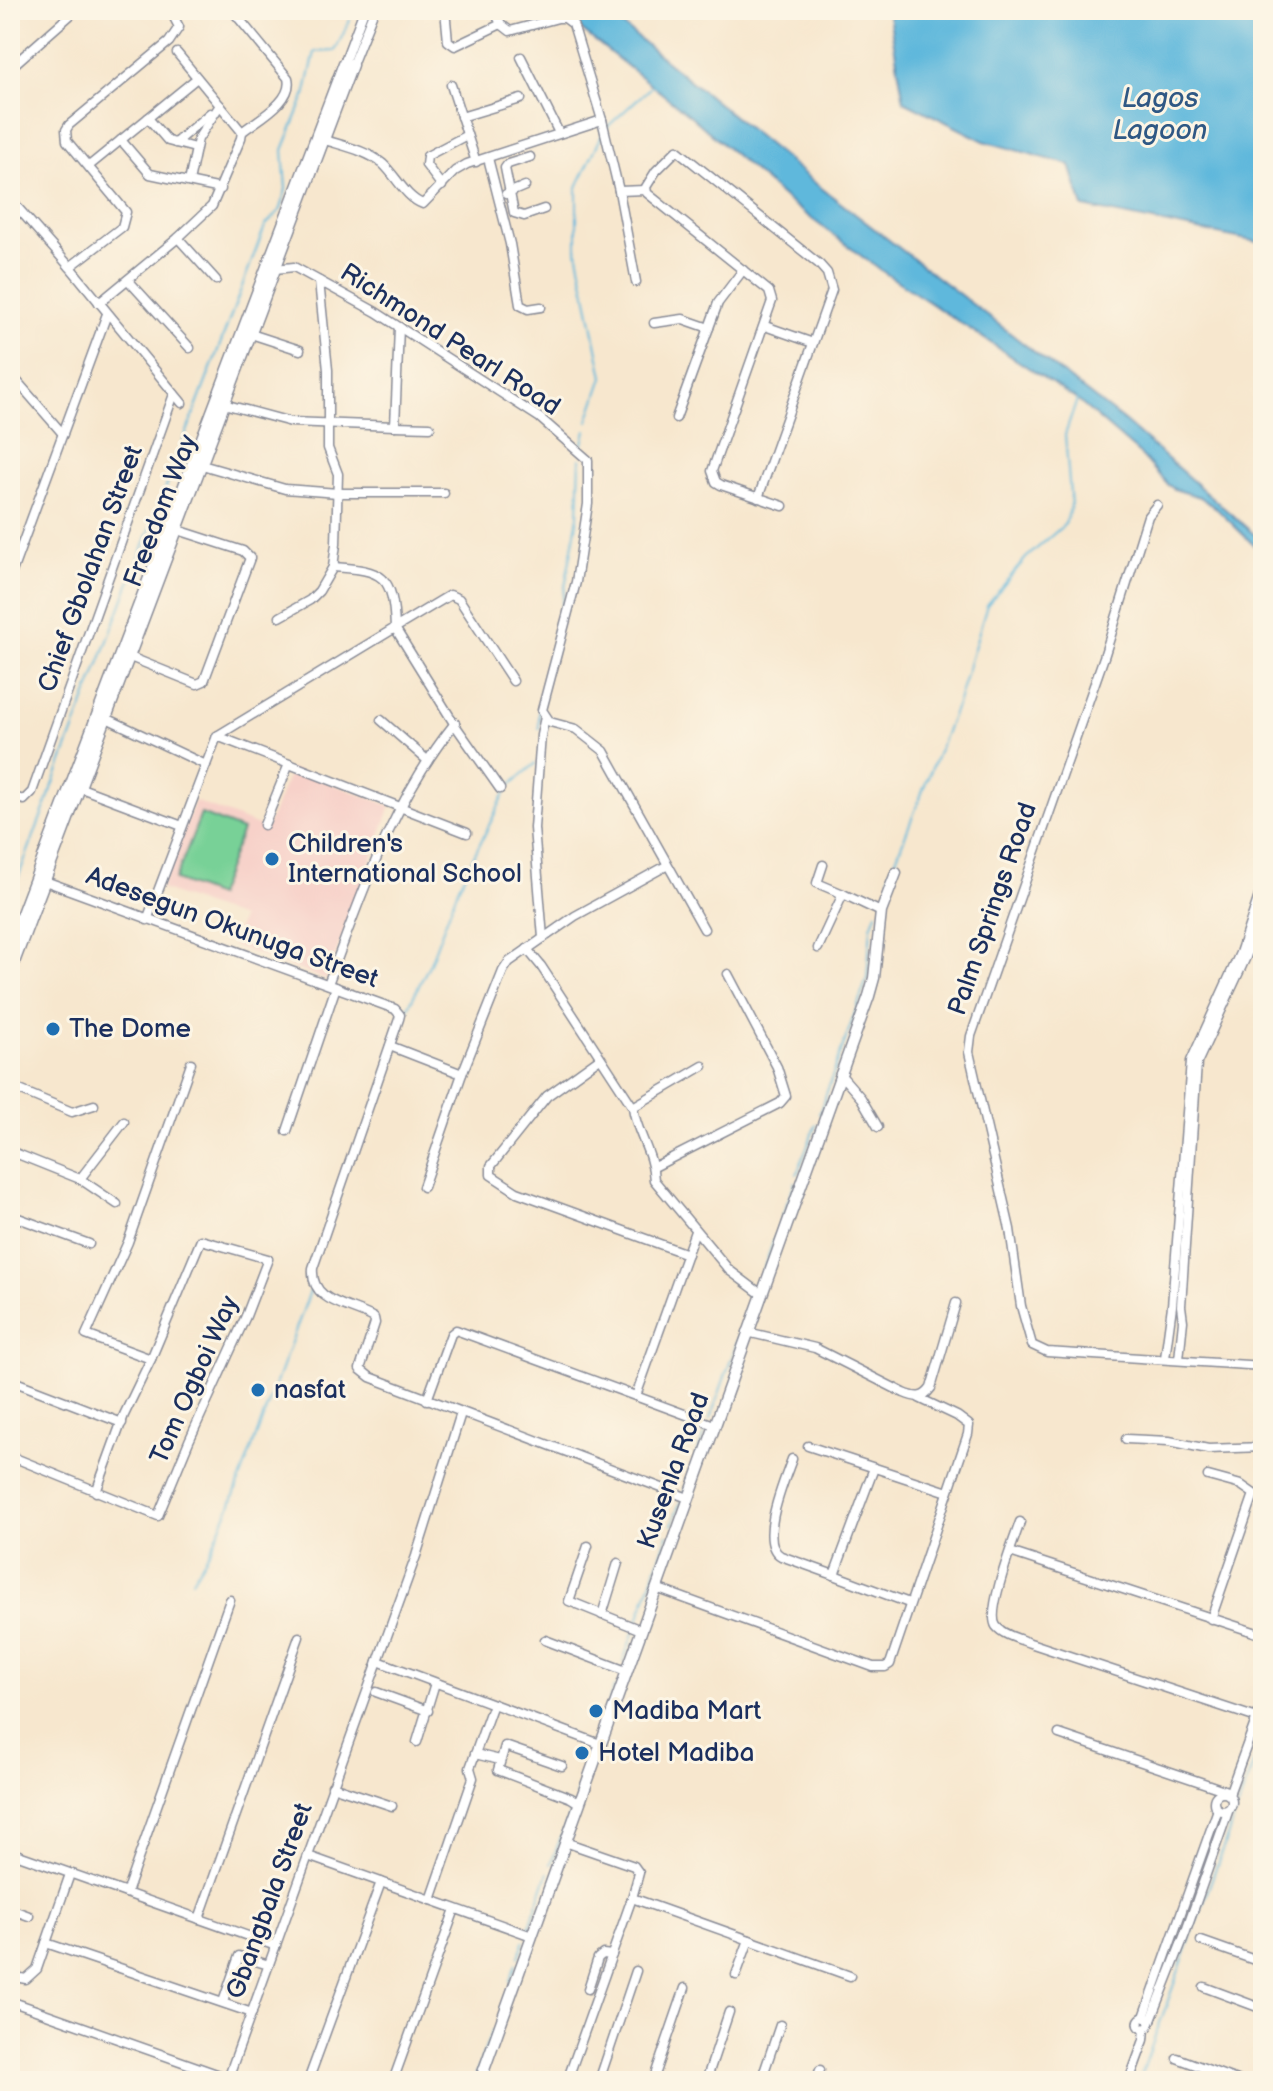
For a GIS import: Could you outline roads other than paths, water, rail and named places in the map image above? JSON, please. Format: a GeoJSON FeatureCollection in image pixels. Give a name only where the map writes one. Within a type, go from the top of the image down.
{"type":"FeatureCollection","features":[{"type":"Feature","properties":{"kind":"main road","name":"Freedom Way"},"geometry":{"type":"LineString","coordinates":[[125,655],[178,530],[220,403],[251,334],[325,140],[348,64]]}},
{"type":"Feature","properties":{"kind":"main road","name":"Freedom Way"},"geometry":{"type":"LineString","coordinates":[[10,973],[17,928],[45,881],[81,788],[125,655],[348,64]]}},
{"type":"Feature","properties":{"kind":"main road","name":"Freedom Way"},"geometry":{"type":"LineString","coordinates":[[10,945],[103,717]]}},
{"type":"Feature","properties":{"kind":"main road","name":"Kusenla Road"},"geometry":{"type":"LineString","coordinates":[[480,2081],[747,1332],[827,1117],[874,978],[878,910],[896,873]]}},
{"type":"Feature","properties":{"kind":"street"},"geometry":{"type":"LineString","coordinates":[[70,267],[122,227],[126,219],[123,205],[67,141],[66,130],[169,42],[179,27],[170,10]]}},
{"type":"Feature","properties":{"kind":"street"},"geometry":{"type":"LineString","coordinates":[[99,303],[212,206],[242,132],[284,98],[290,84],[288,78],[232,10]]}},
{"type":"Feature","properties":{"kind":"street"},"geometry":{"type":"LineString","coordinates":[[348,64],[364,10]]}},
{"type":"Feature","properties":{"kind":"street"},"geometry":{"type":"LineString","coordinates":[[348,64],[374,10]]}},
{"type":"Feature","properties":{"kind":"street"},"geometry":{"type":"LineString","coordinates":[[445,10],[448,41],[455,46],[501,24]]}},
{"type":"Feature","properties":{"kind":"street"},"geometry":{"type":"LineString","coordinates":[[494,10],[501,24],[515,31],[558,18],[565,18],[573,24],[602,120],[636,282]]}},
{"type":"Feature","properties":{"kind":"street"},"geometry":{"type":"LineString","coordinates":[[10,68],[72,11]]}},
{"type":"Feature","properties":{"kind":"street"},"geometry":{"type":"LineString","coordinates":[[177,53],[242,132]]}},
{"type":"Feature","properties":{"kind":"street"},"geometry":{"type":"LineString","coordinates":[[521,57],[559,133]]}},
{"type":"Feature","properties":{"kind":"street"},"geometry":{"type":"LineString","coordinates":[[89,166],[197,78]]}},
{"type":"Feature","properties":{"kind":"street"},"geometry":{"type":"LineString","coordinates":[[451,85],[476,162]]}},
{"type":"Feature","properties":{"kind":"street"},"geometry":{"type":"LineString","coordinates":[[461,117],[521,99]]}},
{"type":"Feature","properties":{"kind":"street"},"geometry":{"type":"LineString","coordinates":[[175,143],[220,105]]}},
{"type":"Feature","properties":{"kind":"street"},"geometry":{"type":"LineString","coordinates":[[189,182],[195,148],[220,105]]}},
{"type":"Feature","properties":{"kind":"street"},"geometry":{"type":"LineString","coordinates":[[148,118],[168,141],[195,148]]}},
{"type":"Feature","properties":{"kind":"street"},"geometry":{"type":"LineString","coordinates":[[325,140],[368,154],[379,161],[420,203],[427,202],[461,167],[602,120]]}},
{"type":"Feature","properties":{"kind":"street"},"geometry":{"type":"LineString","coordinates":[[442,186],[426,165],[427,156],[467,135]]}},
{"type":"Feature","properties":{"kind":"street"},"geometry":{"type":"LineString","coordinates":[[121,140],[150,174],[221,189]]}},
{"type":"Feature","properties":{"kind":"street"},"geometry":{"type":"LineString","coordinates":[[645,190],[673,151],[679,151],[827,273],[832,290],[758,498]]}},
{"type":"Feature","properties":{"kind":"street"},"geometry":{"type":"LineString","coordinates":[[530,157],[506,166],[514,213],[518,216],[544,209]]}},
{"type":"Feature","properties":{"kind":"street"},"geometry":{"type":"LineString","coordinates":[[488,158],[520,305],[528,309],[541,307]]}},
{"type":"Feature","properties":{"kind":"street"},"geometry":{"type":"LineString","coordinates":[[498,197],[525,186]]}},
{"type":"Feature","properties":{"kind":"street"},"geometry":{"type":"LineString","coordinates":[[619,191],[645,190],[772,295],[772,309],[712,471],[716,482],[721,485],[783,506]]}},
{"type":"Feature","properties":{"kind":"street"},"geometry":{"type":"LineString","coordinates":[[10,199],[182,403]]}},
{"type":"Feature","properties":{"kind":"street"},"geometry":{"type":"LineString","coordinates":[[10,218],[19,210]]}},
{"type":"Feature","properties":{"kind":"street"},"geometry":{"type":"LineString","coordinates":[[178,238],[216,280]]}},
{"type":"Feature","properties":{"kind":"street","name":"Richmond Pearl Road"},"geometry":{"type":"LineString","coordinates":[[275,269],[294,267],[399,327],[540,418],[588,460],[586,520],[576,582],[542,710],[545,717],[534,828],[543,938]]}},
{"type":"Feature","properties":{"kind":"street"},"geometry":{"type":"LineString","coordinates":[[676,418],[722,297],[743,270]]}},
{"type":"Feature","properties":{"kind":"street"},"geometry":{"type":"LineString","coordinates":[[128,280],[190,348]]}},
{"type":"Feature","properties":{"kind":"street"},"geometry":{"type":"LineString","coordinates":[[280,617],[310,600],[333,567],[338,474],[330,454],[328,370],[319,281]]}},
{"type":"Feature","properties":{"kind":"street"},"geometry":{"type":"LineString","coordinates":[[10,577],[107,314]]}},
{"type":"Feature","properties":{"kind":"street"},"geometry":{"type":"LineString","coordinates":[[654,323],[683,319],[709,328]]}},
{"type":"Feature","properties":{"kind":"street"},"geometry":{"type":"LineString","coordinates":[[765,326],[813,343]]}},
{"type":"Feature","properties":{"kind":"street"},"geometry":{"type":"LineString","coordinates":[[395,426],[399,327]]}},
{"type":"Feature","properties":{"kind":"street"},"geometry":{"type":"LineString","coordinates":[[251,334],[300,350]]}},
{"type":"Feature","properties":{"kind":"street"},"geometry":{"type":"LineString","coordinates":[[10,373],[63,434]]}},
{"type":"Feature","properties":{"kind":"street","name":"Chief Gbolahan Street"},"geometry":{"type":"LineString","coordinates":[[10,796],[24,800],[32,792],[174,394]]}},
{"type":"Feature","properties":{"kind":"street"},"geometry":{"type":"LineString","coordinates":[[220,403],[291,422],[430,427]]}},
{"type":"Feature","properties":{"kind":"street"},"geometry":{"type":"LineString","coordinates":[[202,465],[285,489],[338,493],[444,493]]}},
{"type":"Feature","properties":{"kind":"street","name":"Palm Springs Road"},"geometry":{"type":"LineString","coordinates":[[1157,505],[1148,516],[1104,657],[971,1036],[969,1052],[1010,1229],[1025,1324],[1032,1345],[1047,1352],[1263,1366]]}},
{"type":"Feature","properties":{"kind":"street"},"geometry":{"type":"LineString","coordinates":[[125,655],[197,684],[204,681],[250,558],[243,551],[178,530]]}},
{"type":"Feature","properties":{"kind":"street"},"geometry":{"type":"LineString","coordinates":[[333,567],[377,573],[389,588],[394,599],[395,628],[500,789]]}},
{"type":"Feature","properties":{"kind":"street"},"geometry":{"type":"LineString","coordinates":[[147,920],[217,736],[450,595],[459,599],[513,681]]}},
{"type":"Feature","properties":{"kind":"street"},"geometry":{"type":"LineString","coordinates":[[103,717],[206,765]]}},
{"type":"Feature","properties":{"kind":"street"},"geometry":{"type":"LineString","coordinates":[[545,717],[550,722],[576,729],[604,751],[704,929]]}},
{"type":"Feature","properties":{"kind":"street"},"geometry":{"type":"LineString","coordinates":[[381,720],[427,760]]}},
{"type":"Feature","properties":{"kind":"street"},"geometry":{"type":"LineString","coordinates":[[287,1131],[377,856],[400,805],[427,760],[455,723]]}},
{"type":"Feature","properties":{"kind":"street"},"geometry":{"type":"LineString","coordinates":[[217,736],[467,833]]}},
{"type":"Feature","properties":{"kind":"street"},"geometry":{"type":"LineString","coordinates":[[264,825],[289,764]]}},
{"type":"Feature","properties":{"kind":"street"},"geometry":{"type":"LineString","coordinates":[[81,788],[182,826]]}},
{"type":"Feature","properties":{"kind":"street"},"geometry":{"type":"LineString","coordinates":[[823,865],[817,883],[878,910]]}},
{"type":"Feature","properties":{"kind":"street"},"geometry":{"type":"LineString","coordinates":[[423,1187],[462,1074],[509,962],[575,916],[666,866]]}},
{"type":"Feature","properties":{"kind":"street","name":"Adesegun Okunuga Street"},"geometry":{"type":"LineString","coordinates":[[45,881],[395,1009],[400,1015],[313,1268],[312,1280],[320,1294],[374,1318],[375,1323],[359,1364],[364,1374],[427,1400]]}},
{"type":"Feature","properties":{"kind":"street"},"geometry":{"type":"LineString","coordinates":[[1165,1358],[1172,1306],[1191,1061],[1240,953],[1263,884]]}},
{"type":"Feature","properties":{"kind":"street"},"geometry":{"type":"LineString","coordinates":[[818,948],[843,894]]}},
{"type":"Feature","properties":{"kind":"street"},"geometry":{"type":"LineString","coordinates":[[1179,1359],[1197,1063],[1246,957],[1263,908]]}},
{"type":"Feature","properties":{"kind":"street"},"geometry":{"type":"LineString","coordinates":[[527,949],[633,1107],[635,1122],[646,1141],[654,1167],[654,1180],[729,1270],[761,1294]]}},
{"type":"Feature","properties":{"kind":"street"},"geometry":{"type":"LineString","coordinates":[[654,1167],[780,1103],[786,1096],[777,1067],[728,974]]}},
{"type":"Feature","properties":{"kind":"street"},"geometry":{"type":"LineString","coordinates":[[390,1046],[462,1074]]}},
{"type":"Feature","properties":{"kind":"street"},"geometry":{"type":"LineString","coordinates":[[600,1058],[547,1096],[491,1166],[491,1175],[517,1192],[687,1254]]}},
{"type":"Feature","properties":{"kind":"street"},"geometry":{"type":"LineString","coordinates":[[10,1456],[96,1492],[151,1359],[86,1335],[128,1242],[191,1063]]}},
{"type":"Feature","properties":{"kind":"street"},"geometry":{"type":"LineString","coordinates":[[633,1107],[703,1066]]}},
{"type":"Feature","properties":{"kind":"street"},"geometry":{"type":"LineString","coordinates":[[840,1074],[861,1098],[878,1127]]}},
{"type":"Feature","properties":{"kind":"street"},"geometry":{"type":"LineString","coordinates":[[10,1086],[72,1112],[94,1105]]}},
{"type":"Feature","properties":{"kind":"street"},"geometry":{"type":"LineString","coordinates":[[80,1179],[124,1122]]}},
{"type":"Feature","properties":{"kind":"street"},"geometry":{"type":"LineString","coordinates":[[10,1151],[80,1179],[117,1204]]}},
{"type":"Feature","properties":{"kind":"street"},"geometry":{"type":"LineString","coordinates":[[10,1215],[89,1244]]}},
{"type":"Feature","properties":{"kind":"street"},"geometry":{"type":"LineString","coordinates":[[636,1396],[695,1231]]}},
{"type":"Feature","properties":{"kind":"street","name":"Tom Ogboi Way"},"geometry":{"type":"LineString","coordinates":[[96,1492],[158,1516],[268,1259],[201,1240],[151,1359]]}},
{"type":"Feature","properties":{"kind":"street"},"geometry":{"type":"LineString","coordinates":[[919,1398],[931,1388],[956,1303]]}},
{"type":"Feature","properties":{"kind":"street"},"geometry":{"type":"LineString","coordinates":[[688,1498],[427,1400],[451,1334],[456,1330],[714,1425]]}},
{"type":"Feature","properties":{"kind":"street"},"geometry":{"type":"LineString","coordinates":[[1168,1330],[1182,1331]]}},
{"type":"Feature","properties":{"kind":"street"},"geometry":{"type":"LineString","coordinates":[[656,1588],[880,1668],[890,1664],[969,1425],[957,1416],[815,1348],[747,1332]]}},
{"type":"Feature","properties":{"kind":"street"},"geometry":{"type":"LineString","coordinates":[[10,1380],[122,1423]]}},
{"type":"Feature","properties":{"kind":"street","name":"Gbangbala Street"},"geometry":{"type":"LineString","coordinates":[[228,2080],[416,1556],[461,1413]]}},
{"type":"Feature","properties":{"kind":"street"},"geometry":{"type":"LineString","coordinates":[[1126,1439],[1169,1441],[1208,1449],[1263,1447]]}},
{"type":"Feature","properties":{"kind":"street"},"geometry":{"type":"LineString","coordinates":[[808,1446],[948,1492]]}},
{"type":"Feature","properties":{"kind":"street"},"geometry":{"type":"LineString","coordinates":[[792,1459],[775,1510],[771,1544],[775,1553],[909,1603]]}},
{"type":"Feature","properties":{"kind":"street"},"geometry":{"type":"LineString","coordinates":[[834,1575],[874,1468]]}},
{"type":"Feature","properties":{"kind":"street"},"geometry":{"type":"LineString","coordinates":[[1208,1476],[1249,1489],[1254,1494],[1211,1619]]}},
{"type":"Feature","properties":{"kind":"street"},"geometry":{"type":"LineString","coordinates":[[1020,1522],[994,1610],[994,1621],[1003,1632],[1257,1718]]}},
{"type":"Feature","properties":{"kind":"street"},"geometry":{"type":"LineString","coordinates":[[588,1546],[569,1601],[641,1630]]}},
{"type":"Feature","properties":{"kind":"street"},"geometry":{"type":"LineString","coordinates":[[1010,1552],[1263,1635]]}},
{"type":"Feature","properties":{"kind":"street"},"geometry":{"type":"LineString","coordinates":[[602,1615],[618,1563]]}},
{"type":"Feature","properties":{"kind":"street"},"geometry":{"type":"LineString","coordinates":[[126,1893],[230,1600]]}},
{"type":"Feature","properties":{"kind":"street"},"geometry":{"type":"LineString","coordinates":[[199,1919],[299,1637]]}},
{"type":"Feature","properties":{"kind":"street"},"geometry":{"type":"LineString","coordinates":[[545,1640],[626,1671]]}},
{"type":"Feature","properties":{"kind":"street"},"geometry":{"type":"LineString","coordinates":[[378,1661],[600,1744]]}},
{"type":"Feature","properties":{"kind":"street"},"geometry":{"type":"LineString","coordinates":[[417,1742],[435,1683]]}},
{"type":"Feature","properties":{"kind":"street"},"geometry":{"type":"LineString","coordinates":[[376,1692],[428,1711]]}},
{"type":"Feature","properties":{"kind":"street"},"geometry":{"type":"LineString","coordinates":[[1146,2023],[1180,1947],[1232,1801],[1229,1794],[1263,1701]]}},
{"type":"Feature","properties":{"kind":"street"},"geometry":{"type":"LineString","coordinates":[[431,1900],[473,1778],[470,1768],[493,1704]]}},
{"type":"Feature","properties":{"kind":"street"},"geometry":{"type":"LineString","coordinates":[[1059,1734],[1229,1794]]}},
{"type":"Feature","properties":{"kind":"street"},"geometry":{"type":"LineString","coordinates":[[562,1766],[505,1746],[498,1770],[579,1803]]}},
{"type":"Feature","properties":{"kind":"street"},"geometry":{"type":"LineString","coordinates":[[475,1754],[500,1760]]}},
{"type":"Feature","properties":{"kind":"street"},"geometry":{"type":"LineString","coordinates":[[332,1786],[392,1806]]}},
{"type":"Feature","properties":{"kind":"street"},"geometry":{"type":"LineString","coordinates":[[1129,2081],[1218,1809],[1214,1802],[1223,1793],[1229,1794]]}},
{"type":"Feature","properties":{"kind":"street"},"geometry":{"type":"LineString","coordinates":[[1218,1809],[1229,1809]]}},
{"type":"Feature","properties":{"kind":"street"},"geometry":{"type":"LineString","coordinates":[[565,1842],[637,1869],[638,1879],[568,2078],[586,2081]]}},
{"type":"Feature","properties":{"kind":"street"},"geometry":{"type":"LineString","coordinates":[[10,1852],[276,1946]]}},
{"type":"Feature","properties":{"kind":"street"},"geometry":{"type":"LineString","coordinates":[[308,1856],[532,1936]]}},
{"type":"Feature","properties":{"kind":"street"},"geometry":{"type":"LineString","coordinates":[[10,1976],[26,1979],[33,1974],[70,1874]]}},
{"type":"Feature","properties":{"kind":"street"},"geometry":{"type":"LineString","coordinates":[[308,2081],[381,1882]]}},
{"type":"Feature","properties":{"kind":"street"},"geometry":{"type":"LineString","coordinates":[[632,1898],[850,1976]]}},
{"type":"Feature","properties":{"kind":"street"},"geometry":{"type":"LineString","coordinates":[[10,1909],[29,1916]]}},
{"type":"Feature","properties":{"kind":"street"},"geometry":{"type":"LineString","coordinates":[[393,2081],[455,1909]]}},
{"type":"Feature","properties":{"kind":"street"},"geometry":{"type":"LineString","coordinates":[[736,1975],[749,1940]]}},
{"type":"Feature","properties":{"kind":"street"},"geometry":{"type":"LineString","coordinates":[[1201,1941],[1263,1963]]}},
{"type":"Feature","properties":{"kind":"street"},"geometry":{"type":"LineString","coordinates":[[46,1943],[252,2013]]}},
{"type":"Feature","properties":{"kind":"street"},"geometry":{"type":"LineString","coordinates":[[588,1989],[598,1958],[603,1954],[612,1955]]}},
{"type":"Feature","properties":{"kind":"street"},"geometry":{"type":"LineString","coordinates":[[223,2002],[239,1956],[269,1965]]}},
{"type":"Feature","properties":{"kind":"street"},"geometry":{"type":"LineString","coordinates":[[599,2081],[636,1971]]}},
{"type":"Feature","properties":{"kind":"street"},"geometry":{"type":"LineString","coordinates":[[1204,1987],[1263,2009]]}},
{"type":"Feature","properties":{"kind":"street"},"geometry":{"type":"LineString","coordinates":[[653,2081],[685,1988]]}},
{"type":"Feature","properties":{"kind":"street"},"geometry":{"type":"LineString","coordinates":[[10,2001],[228,2080]]}},
{"type":"Feature","properties":{"kind":"street"},"geometry":{"type":"LineString","coordinates":[[706,2081],[729,2012]]}},
{"type":"Feature","properties":{"kind":"street"},"geometry":{"type":"LineString","coordinates":[[761,2081],[780,2025]]}},
{"type":"Feature","properties":{"kind":"street"},"geometry":{"type":"LineString","coordinates":[[1177,2058],[1239,2081]]}},
{"type":"Feature","properties":{"kind":"street"},"geometry":{"type":"LineString","coordinates":[[816,2081],[820,2070]]}},
{"type":"Feature","properties":{"kind":"water"},"geometry":{"type":"Polygon","coordinates":[[[556,10],[604,10],[820,187],[1124,421],[1263,542],[1263,554],[1218,510],[1200,497],[1167,484],[1143,457],[1077,400],[876,267],[784,198],[692,117],[556,10]]]}},
{"type":"Feature","properties":{"kind":"water","name":"Lagos Lagoon"},"geometry":{"type":"Polygon","coordinates":[[[888,10],[1218,10],[1263,26],[1263,243],[1083,207],[1070,165],[984,141],[904,101],[888,10]]]}},
{"type":"Feature","properties":{"kind":"waterway"},"geometry":{"type":"LineString","coordinates":[[10,899],[265,226],[281,209],[286,189],[283,150],[305,96],[315,52],[335,51],[350,20]]}},
{"type":"Feature","properties":{"kind":"waterway"},"geometry":{"type":"LineString","coordinates":[[606,128],[653,85]]}},
{"type":"Feature","properties":{"kind":"waterway"},"geometry":{"type":"LineString","coordinates":[[588,421],[603,377],[577,250],[577,187],[603,133]]}},
{"type":"Feature","properties":{"kind":"waterway"},"geometry":{"type":"LineString","coordinates":[[889,877],[958,701],[987,605],[1026,558],[1065,524],[1071,506],[1065,435],[1077,400]]}},
{"type":"Feature","properties":{"kind":"waterway"},"geometry":{"type":"LineString","coordinates":[[582,448],[586,430]]}},
{"type":"Feature","properties":{"kind":"waterway"},"geometry":{"type":"LineString","coordinates":[[552,658],[578,516],[580,459]]}},
{"type":"Feature","properties":{"kind":"waterway"},"geometry":{"type":"LineString","coordinates":[[539,710],[539,728]]}},
{"type":"Feature","properties":{"kind":"waterway"},"geometry":{"type":"LineString","coordinates":[[403,1018],[430,963],[459,886],[508,787],[535,764]]}},
{"type":"Feature","properties":{"kind":"waterway"},"geometry":{"type":"LineString","coordinates":[[819,1114],[867,979],[871,927],[876,913]]}},
{"type":"Feature","properties":{"kind":"waterway"},"geometry":{"type":"LineString","coordinates":[[797,1174],[816,1124]]}},
{"type":"Feature","properties":{"kind":"waterway"},"geometry":{"type":"LineString","coordinates":[[778,1228],[795,1182]]}},
{"type":"Feature","properties":{"kind":"waterway"},"geometry":{"type":"LineString","coordinates":[[763,1271],[776,1234]]}},
{"type":"Feature","properties":{"kind":"waterway"},"geometry":{"type":"LineString","coordinates":[[757,1286],[761,1277]]}},
{"type":"Feature","properties":{"kind":"waterway"},"geometry":{"type":"LineString","coordinates":[[192,1580],[211,1549],[231,1504],[312,1286]]}},
{"type":"Feature","properties":{"kind":"waterway"},"geometry":{"type":"LineString","coordinates":[[710,1419],[754,1295]]}},
{"type":"Feature","properties":{"kind":"waterway"},"geometry":{"type":"LineString","coordinates":[[684,1492],[707,1427]]}},
{"type":"Feature","properties":{"kind":"waterway"},"geometry":{"type":"LineString","coordinates":[[672,1525],[681,1500]]}},
{"type":"Feature","properties":{"kind":"waterway"},"geometry":{"type":"LineString","coordinates":[[636,1626],[668,1535]]}},
{"type":"Feature","properties":{"kind":"waterway"},"geometry":{"type":"LineString","coordinates":[[623,1662],[633,1633]]}},
{"type":"Feature","properties":{"kind":"waterway"},"geometry":{"type":"LineString","coordinates":[[596,1738],[614,1687]]}},
{"type":"Feature","properties":{"kind":"waterway"},"geometry":{"type":"LineString","coordinates":[[1139,2081],[1263,1737]]}},
{"type":"Feature","properties":{"kind":"waterway"},"geometry":{"type":"LineString","coordinates":[[576,1795],[594,1745]]}},
{"type":"Feature","properties":{"kind":"waterway"},"geometry":{"type":"LineString","coordinates":[[551,1864],[573,1805]]}},
{"type":"Feature","properties":{"kind":"waterway"},"geometry":{"type":"LineString","coordinates":[[528,1931],[548,1873]]}},
{"type":"Feature","properties":{"kind":"waterway"},"geometry":{"type":"LineString","coordinates":[[519,1957],[524,1941]]}},
{"type":"Feature","properties":{"kind":"waterway"},"geometry":{"type":"LineString","coordinates":[[510,1981],[516,1964]]}},
{"type":"Feature","properties":{"kind":"waterway"},"geometry":{"type":"LineString","coordinates":[[502,2005],[505,1995]]}},
{"type":"Feature","properties":{"kind":"waterway"},"geometry":{"type":"LineString","coordinates":[[475,2077],[492,2031]]}},
{"type":"Feature","properties":{"kind":"place","name":"Children's International School"},"geometry":{"type":"Point","coordinates":[272,859]}},
{"type":"Feature","properties":{"kind":"place","name":"The Dome"},"geometry":{"type":"Point","coordinates":[53,1029]}},
{"type":"Feature","properties":{"kind":"place","name":"nasfat"},"geometry":{"type":"Point","coordinates":[258,1390]}},
{"type":"Feature","properties":{"kind":"place","name":"Madiba Mart"},"geometry":{"type":"Point","coordinates":[596,1711]}},
{"type":"Feature","properties":{"kind":"place","name":"Hotel Madiba"},"geometry":{"type":"Point","coordinates":[582,1753]}}]}
